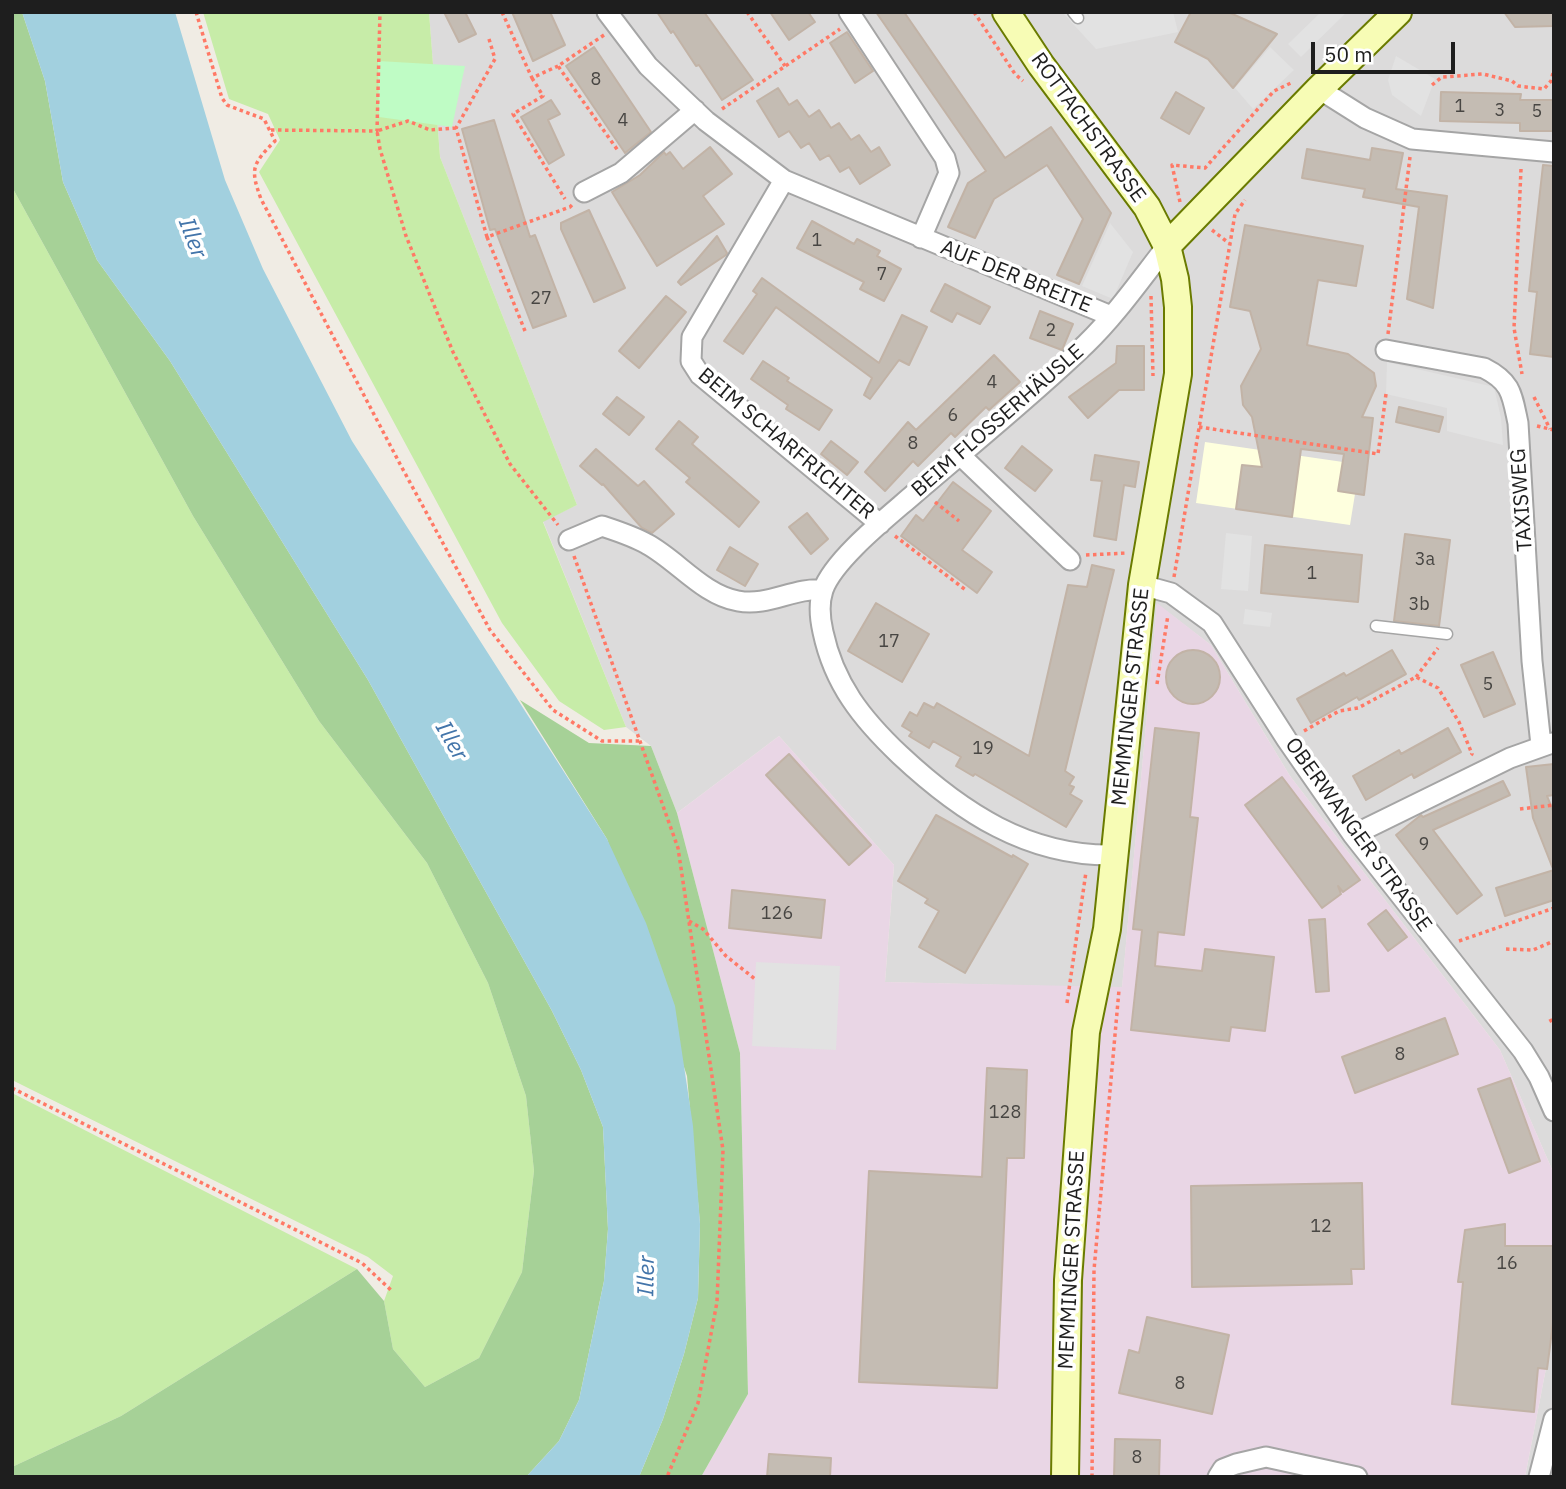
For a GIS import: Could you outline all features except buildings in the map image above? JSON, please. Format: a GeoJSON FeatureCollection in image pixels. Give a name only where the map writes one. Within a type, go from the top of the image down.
{"type":"FeatureCollection","features":[{"type":"Feature","properties":{"kind":"main road","name":"ROTTACHSTRASSE"},"geometry":{"type":"LineString","coordinates":[[1006,12],[1041,65],[1147,207],[1167,246]]}},
{"type":"Feature","properties":{"kind":"main road"},"geometry":{"type":"LineString","coordinates":[[1167,246],[1319,89],[1398,12]]}},
{"type":"Feature","properties":{"kind":"main road","name":"MEMMINGER STRASSE"},"geometry":{"type":"LineString","coordinates":[[1065,1477],[1068,1280],[1086,1032],[1107,929],[1142,585],[1178,374],[1178,307],[1167,246]]}},
{"type":"Feature","properties":{"kind":"street","name":"AUF DER BREITE"},"geometry":{"type":"LineString","coordinates":[[852,16],[945,158],[949,173],[921,238]]}},
{"type":"Feature","properties":{"kind":"street","name":"AUF DER BREITE"},"geometry":{"type":"LineString","coordinates":[[612,19],[648,66],[700,115],[784,180],[1111,316]]}},
{"type":"Feature","properties":{"kind":"street"},"geometry":{"type":"LineString","coordinates":[[1319,89],[1365,118],[1412,139],[1554,152]]}},
{"type":"Feature","properties":{"kind":"street"},"geometry":{"type":"LineString","coordinates":[[584,192],[629,166],[700,115]]}},
{"type":"Feature","properties":{"kind":"street","name":"BEIM SCHARFRICHTER"},"geometry":{"type":"LineString","coordinates":[[784,180],[692,337],[691,361],[700,375],[880,524]]}},
{"type":"Feature","properties":{"kind":"street","name":"BEIM FLOSSERHÄUSLE"},"geometry":{"type":"LineString","coordinates":[[823,590],[837,567],[880,524],[1078,351],[1111,316],[1167,246]]}},
{"type":"Feature","properties":{"kind":"street"},"geometry":{"type":"LineString","coordinates":[[1386,350],[1484,369],[1519,388]]}},
{"type":"Feature","properties":{"kind":"street","name":"TAXISWEG"},"geometry":{"type":"LineString","coordinates":[[1353,835],[1444,789],[1547,744],[1531,648],[1518,423],[1519,388]]}},
{"type":"Feature","properties":{"kind":"street"},"geometry":{"type":"LineString","coordinates":[[960,455],[1070,560]]}},
{"type":"Feature","properties":{"kind":"street"},"geometry":{"type":"LineString","coordinates":[[569,540],[601,526],[627,534],[649,544],[715,593],[737,601],[760,603],[811,589],[823,590],[820,618],[828,657],[846,693],[878,734],[934,786],[969,812],[1014,837],[1089,856],[1115,855]]}},
{"type":"Feature","properties":{"kind":"street","name":"OBERWANGER STRASSE"},"geometry":{"type":"LineString","coordinates":[[1142,585],[1171,593],[1212,623],[1287,740],[1353,835],[1522,1051],[1539,1077],[1554,1111]]}},
{"type":"Feature","properties":{"kind":"street"},"geometry":{"type":"LineString","coordinates":[[1539,1477],[1554,1419]]}},
{"type":"Feature","properties":{"kind":"street"},"geometry":{"type":"LineString","coordinates":[[1218,1477],[1223,1469],[1266,1457],[1357,1477]]}},
{"type":"Feature","properties":{"kind":"lane"},"geometry":{"type":"LineString","coordinates":[[1376,626],[1447,634]]}},
{"type":"Feature","properties":{"kind":"path"},"geometry":{"type":"LineString","coordinates":[[195,12],[222,97],[227,105],[264,119],[275,141],[256,160],[253,177],[261,199],[490,629],[553,710],[602,741],[641,741]]}},
{"type":"Feature","properties":{"kind":"path"},"geometry":{"type":"LineString","coordinates":[[380,12],[377,131],[406,236],[453,352],[510,464],[569,540],[678,848],[723,1150],[717,1302],[698,1403],[667,1477]]}},
{"type":"Feature","properties":{"kind":"path"},"geometry":{"type":"LineString","coordinates":[[502,12],[543,96],[513,114],[569,207]]}},
{"type":"Feature","properties":{"kind":"path"},"geometry":{"type":"LineString","coordinates":[[747,12],[785,66]]}},
{"type":"Feature","properties":{"kind":"path"},"geometry":{"type":"LineString","coordinates":[[700,115],[785,66],[852,16]]}},
{"type":"Feature","properties":{"kind":"path"},"geometry":{"type":"LineString","coordinates":[[532,78],[558,66],[612,19]]}},
{"type":"Feature","properties":{"kind":"path"},"geometry":{"type":"LineString","coordinates":[[489,40],[495,59],[456,128],[487,237],[525,331]]}},
{"type":"Feature","properties":{"kind":"path"},"geometry":{"type":"LineString","coordinates":[[558,66],[629,166]]}},
{"type":"Feature","properties":{"kind":"path"},"geometry":{"type":"LineString","coordinates":[[1432,85],[1442,77],[1483,74],[1512,81],[1518,86],[1544,89],[1551,82],[1554,69]]}},
{"type":"Feature","properties":{"kind":"path"},"geometry":{"type":"LineString","coordinates":[[271,130],[377,131],[408,121],[430,130],[456,128]]}},
{"type":"Feature","properties":{"kind":"path"},"geometry":{"type":"LineString","coordinates":[[1386,350],[1412,139]]}},
{"type":"Feature","properties":{"kind":"path"},"geometry":{"type":"LineString","coordinates":[[1522,149],[1514,328],[1523,377],[1519,388],[1550,429]]}},
{"type":"Feature","properties":{"kind":"path"},"geometry":{"type":"LineString","coordinates":[[487,237],[569,207],[584,192]]}},
{"type":"Feature","properties":{"kind":"path"},"geometry":{"type":"LineString","coordinates":[[1154,696],[1235,214],[1251,192]]}},
{"type":"Feature","properties":{"kind":"path"},"geometry":{"type":"LineString","coordinates":[[1199,427],[1378,454],[1386,394]]}},
{"type":"Feature","properties":{"kind":"path"},"geometry":{"type":"LineString","coordinates":[[920,489],[959,521]]}},
{"type":"Feature","properties":{"kind":"path"},"geometry":{"type":"LineString","coordinates":[[880,524],[967,591]]}},
{"type":"Feature","properties":{"kind":"path"},"geometry":{"type":"LineString","coordinates":[[1070,560],[1089,555],[1129,553]]}},
{"type":"Feature","properties":{"kind":"path"},"geometry":{"type":"LineString","coordinates":[[1287,740],[1339,711],[1358,708],[1416,677],[1447,634]]}},
{"type":"Feature","properties":{"kind":"path"},"geometry":{"type":"LineString","coordinates":[[1416,677],[1438,688],[1459,722],[1472,754],[1461,760]]}},
{"type":"Feature","properties":{"kind":"path"},"geometry":{"type":"LineString","coordinates":[[1520,809],[1554,805]]}},
{"type":"Feature","properties":{"kind":"path"},"geometry":{"type":"LineString","coordinates":[[1440,947],[1554,908]]}},
{"type":"Feature","properties":{"kind":"path"},"geometry":{"type":"LineString","coordinates":[[689,921],[703,929],[726,956],[755,979]]}},
{"type":"Feature","properties":{"kind":"path"},"geometry":{"type":"LineString","coordinates":[[1506,949],[1533,950],[1554,941]]}},
{"type":"Feature","properties":{"kind":"path"},"geometry":{"type":"LineString","coordinates":[[1092,1477],[1094,1270],[1120,985]]}},
{"type":"Feature","properties":{"kind":"path"},"geometry":{"type":"LineString","coordinates":[[1550,1019],[1554,1026]]}},
{"type":"Feature","properties":{"kind":"path"},"geometry":{"type":"LineString","coordinates":[[12,1088],[362,1263],[393,1292]]}},
{"type":"Feature","properties":{"kind":"shaded area"},"geometry":{"type":"Polygon","coordinates":[[[429,12],[1554,12],[1554,1174],[1500,1050],[1290,776],[1211,645],[1157,604],[1122,988],[885,982],[894,865],[779,736],[677,813],[651,746],[626,727],[543,521],[577,505],[440,157],[429,12]]]}},
{"type":"Feature","properties":{"kind":"shaded area"},"geometry":{"type":"Polygon","coordinates":[[[1062,12],[1173,12],[1178,32],[1096,49],[1062,12]]]}},
{"type":"Feature","properties":{"kind":"shaded area"},"geometry":{"type":"Polygon","coordinates":[[[1321,12],[1347,12],[1301,57],[1288,44],[1321,12]]]}},
{"type":"Feature","properties":{"kind":"shaded area"},"geometry":{"type":"Polygon","coordinates":[[[1270,47],[1294,70],[1253,109],[1235,88],[1270,47]]]}},
{"type":"Feature","properties":{"kind":"shaded area"},"geometry":{"type":"Polygon","coordinates":[[[1396,56],[1435,79],[1421,116],[1392,95],[1388,80],[1396,56]]]}},
{"type":"Feature","properties":{"kind":"shaded area"},"geometry":{"type":"Polygon","coordinates":[[[1110,223],[1133,252],[1113,299],[1082,286],[1110,223]]]}},
{"type":"Feature","properties":{"kind":"shaded area"},"geometry":{"type":"Polygon","coordinates":[[[1387,362],[1494,387],[1501,418],[1503,445],[1447,431],[1447,408],[1386,394],[1387,362]]]}},
{"type":"Feature","properties":{"kind":"shaded area"},"geometry":{"type":"Polygon","coordinates":[[[1205,442],[1343,462],[1338,491],[1355,494],[1350,525],[1196,503],[1205,442]]]}},
{"type":"Feature","properties":{"kind":"shaded area"},"geometry":{"type":"Polygon","coordinates":[[[1226,533],[1252,536],[1248,591],[1221,589],[1226,533]]]}},
{"type":"Feature","properties":{"kind":"shaded area"},"geometry":{"type":"Polygon","coordinates":[[[1157,603],[1211,645],[1290,776],[1500,1050],[1554,1174],[1554,1327],[1525,1477],[701,1477],[748,1394],[740,1053],[677,813],[779,736],[894,865],[885,982],[1122,987],[1157,603]]]}},
{"type":"Feature","properties":{"kind":"shaded area"},"geometry":{"type":"Polygon","coordinates":[[[1245,609],[1272,613],[1270,627],[1243,624],[1245,609]]]}},
{"type":"Feature","properties":{"kind":"shaded area"},"geometry":{"type":"Polygon","coordinates":[[[756,962],[840,966],[836,1050],[752,1046],[756,962]]]}},
{"type":"Feature","properties":{"kind":"shaded area"},"geometry":{"type":"Polygon","coordinates":[[[1554,1327],[1554,1477],[1525,1477],[1554,1327]]]}},
{"type":"Feature","properties":{"kind":"green space"},"geometry":{"type":"Polygon","coordinates":[[[12,12],[22,12],[45,81],[63,182],[97,260],[170,361],[368,680],[552,1011],[581,1070],[603,1127],[608,1229],[604,1281],[579,1400],[559,1441],[526,1477],[12,1477],[12,1467],[121,1416],[357,1269],[384,1301],[393,1349],[425,1387],[479,1358],[522,1272],[534,1171],[526,1096],[488,983],[427,863],[319,721],[193,516],[12,187],[12,12]]]}},
{"type":"Feature","properties":{"kind":"green space"},"geometry":{"type":"Polygon","coordinates":[[[203,12],[429,12],[440,157],[577,505],[543,522],[626,727],[604,730],[559,701],[502,623],[259,172],[280,140],[268,114],[229,99],[203,12]]]}},
{"type":"Feature","properties":{"kind":"green space"},"geometry":{"type":"Polygon","coordinates":[[[378,61],[465,66],[452,127],[379,117],[378,61]]]}},
{"type":"Feature","properties":{"kind":"green space"},"geometry":{"type":"Polygon","coordinates":[[[12,187],[193,516],[319,721],[427,863],[488,983],[526,1096],[534,1171],[522,1272],[479,1358],[425,1387],[393,1349],[384,1301],[393,1276],[368,1257],[12,1080],[12,187]]]}},
{"type":"Feature","properties":{"kind":"green space"},"geometry":{"type":"Polygon","coordinates":[[[520,700],[589,743],[651,746],[677,813],[740,1053],[748,1394],[701,1477],[639,1477],[663,1419],[684,1354],[698,1298],[700,1224],[687,1076],[607,839],[520,700]]]}},
{"type":"Feature","properties":{"kind":"green space"},"geometry":{"type":"Polygon","coordinates":[[[12,1093],[357,1269],[121,1416],[12,1467],[12,1093]]]}},
{"type":"Feature","properties":{"kind":"water","name":"Iller"},"geometry":{"type":"Polygon","coordinates":[[[22,12],[175,12],[225,180],[263,269],[352,441],[607,839],[646,923],[675,1006],[693,1126],[700,1224],[698,1298],[684,1354],[663,1419],[639,1477],[526,1477],[559,1441],[579,1400],[604,1281],[608,1229],[603,1127],[581,1070],[552,1011],[368,680],[170,361],[97,260],[63,182],[45,81],[22,12]]]}}]}
